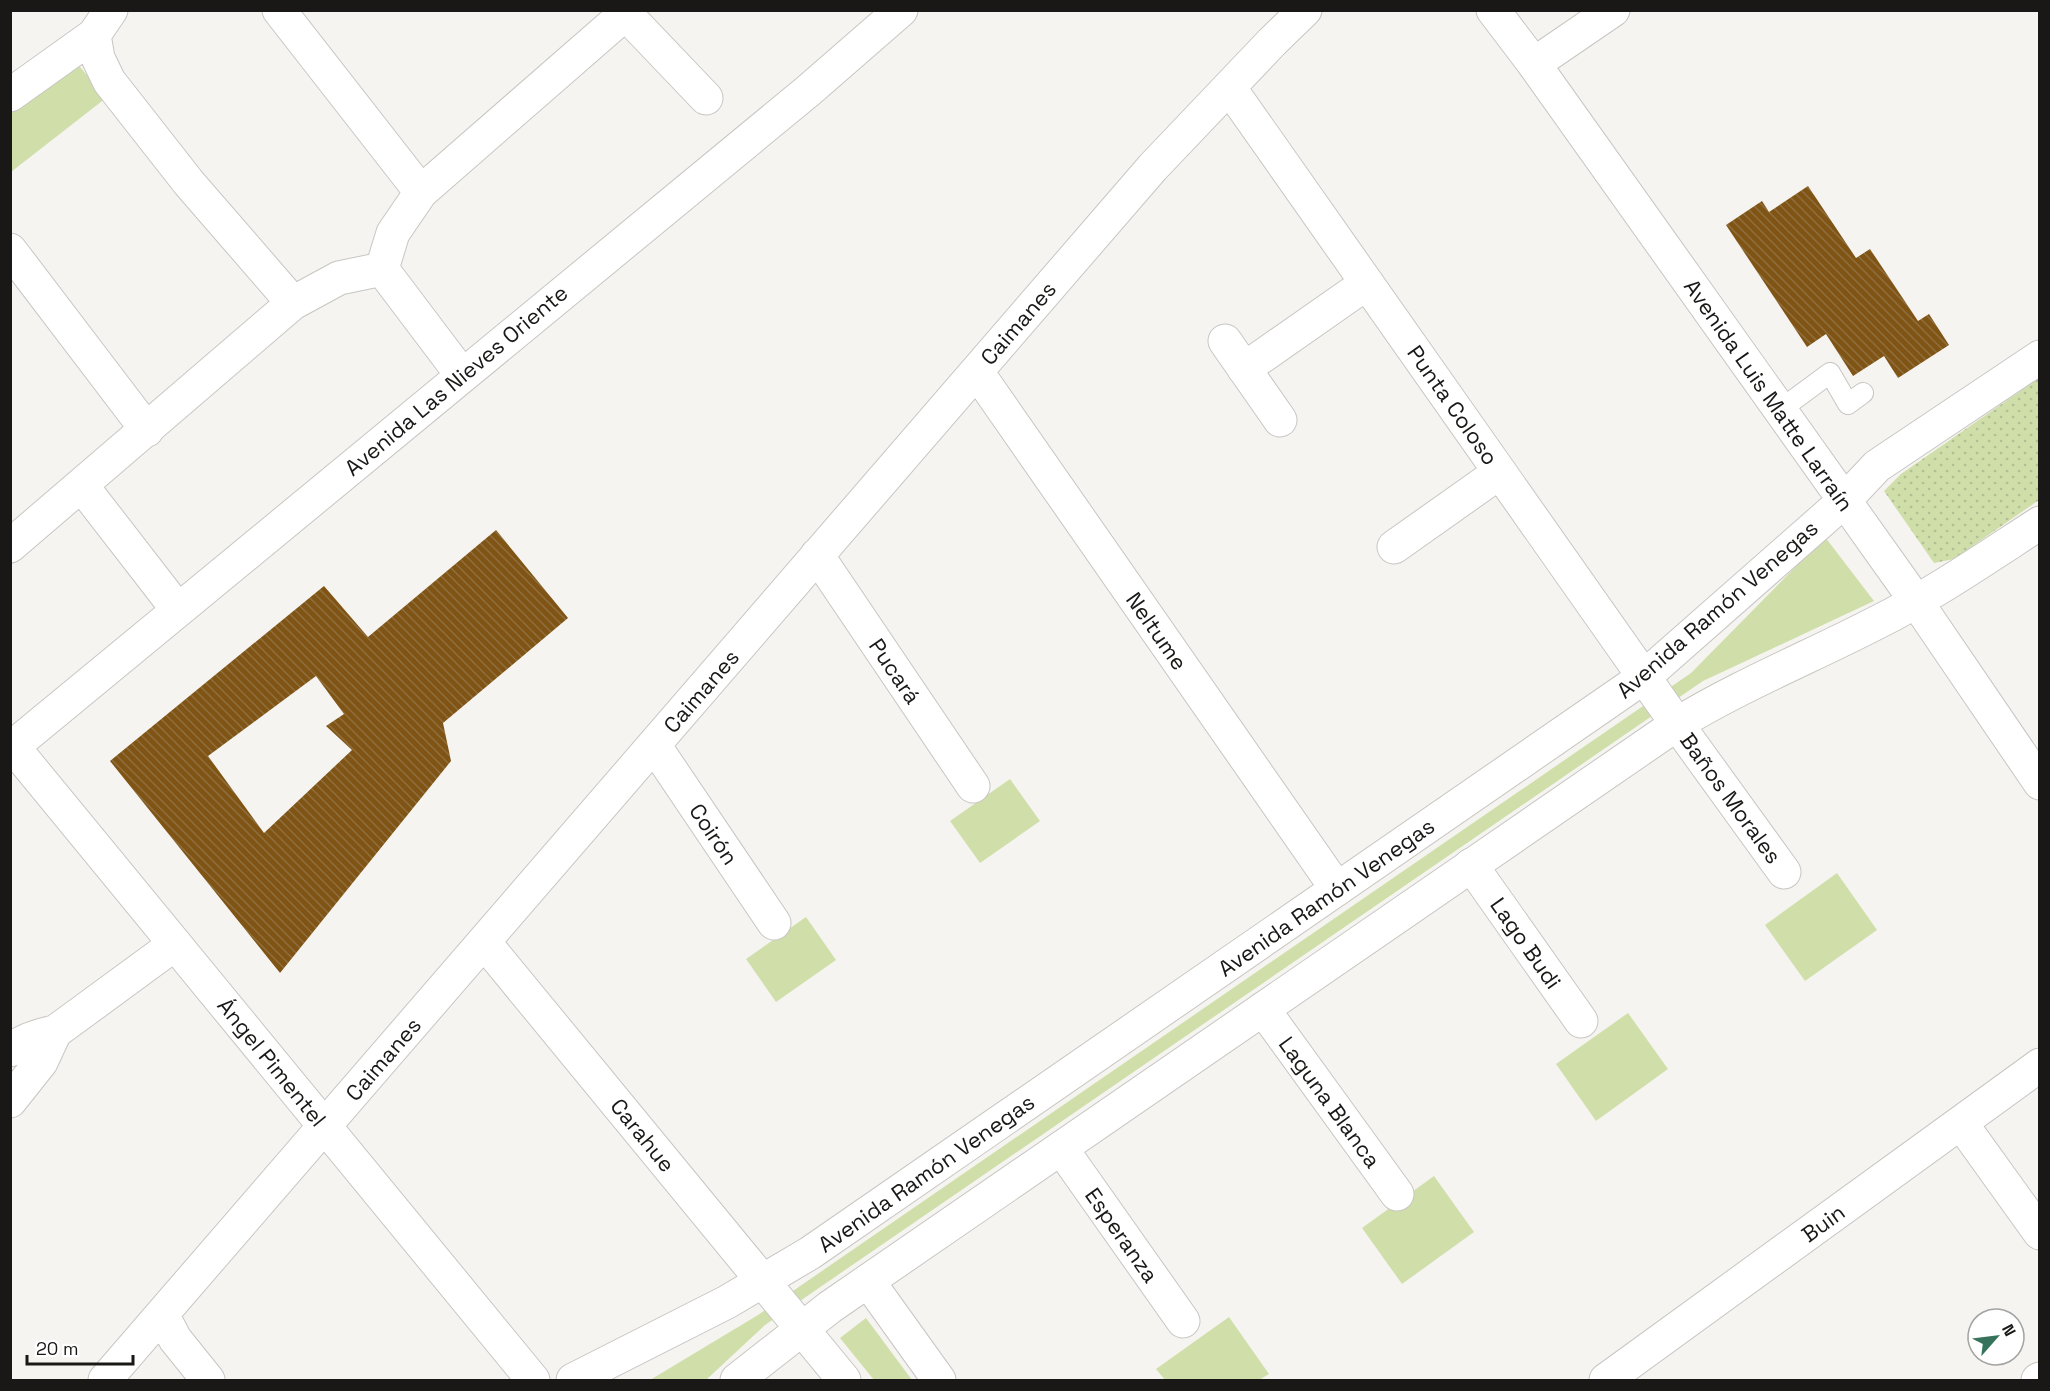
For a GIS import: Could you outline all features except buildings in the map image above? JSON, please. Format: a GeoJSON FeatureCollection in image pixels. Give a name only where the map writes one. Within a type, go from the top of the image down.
{"type":"FeatureCollection","features":[{"type":"Feature","properties":{"kind":"street"},"geometry":{"type":"LineString","coordinates":[[279,10],[421,192]]}},
{"type":"Feature","properties":{"kind":"street","name":"Avenida Las Nieves Oriente"},"geometry":{"type":"LineString","coordinates":[[12,746],[799,98],[901,10]]}},
{"type":"Feature","properties":{"kind":"street","name":"Caimanes"},"geometry":{"type":"LineString","coordinates":[[105,1380],[1153,167],[1305,10]]}},
{"type":"Feature","properties":{"kind":"street","name":"Avenida Luis Matte Larraín"},"geometry":{"type":"LineString","coordinates":[[1493,10],[1534,64],[1916,601],[2040,783]]}},
{"type":"Feature","properties":{"kind":"street"},"geometry":{"type":"LineString","coordinates":[[1534,64],[1613,10]]}},
{"type":"Feature","properties":{"kind":"street"},"geometry":{"type":"LineString","coordinates":[[382,269],[393,233],[421,192],[623,12],[706,98]]}},
{"type":"Feature","properties":{"kind":"street"},"geometry":{"type":"LineString","coordinates":[[10,95],[103,23]]}},
{"type":"Feature","properties":{"kind":"street"},"geometry":{"type":"LineString","coordinates":[[103,23],[98,58],[109,81],[189,183],[293,303]]}},
{"type":"Feature","properties":{"kind":"street","name":"Punta Coloso"},"geometry":{"type":"LineString","coordinates":[[1229,87],[1677,724]]}},
{"type":"Feature","properties":{"kind":"street"},"geometry":{"type":"LineString","coordinates":[[10,250],[147,430]]}},
{"type":"Feature","properties":{"kind":"street"},"geometry":{"type":"LineString","coordinates":[[382,269],[462,375]]}},
{"type":"Feature","properties":{"kind":"street"},"geometry":{"type":"LineString","coordinates":[[13,538],[82,486],[293,303],[339,278],[382,269]]}},
{"type":"Feature","properties":{"kind":"street"},"geometry":{"type":"LineString","coordinates":[[1244,369],[1367,283]]}},
{"type":"Feature","properties":{"kind":"street"},"geometry":{"type":"LineString","coordinates":[[1225,341],[1280,420]]}},
{"type":"Feature","properties":{"kind":"street","name":"Avenida Ramón Venegas"},"geometry":{"type":"LineString","coordinates":[[573,1380],[763,1282],[810,1253],[1644,677],[1844,501],[1877,466],[2040,357]]}},
{"type":"Feature","properties":{"kind":"street","name":"Neltume"},"geometry":{"type":"LineString","coordinates":[[977,372],[1337,889]]}},
{"type":"Feature","properties":{"kind":"street"},"geometry":{"type":"LineString","coordinates":[[1394,548],[1500,472]]}},
{"type":"Feature","properties":{"kind":"street"},"geometry":{"type":"LineString","coordinates":[[82,486],[178,610]]}},
{"type":"Feature","properties":{"kind":"street"},"geometry":{"type":"LineString","coordinates":[[738,1380],[802,1328],[868,1281],[1677,724],[1745,685],[1874,624],[1956,579],[2040,523]]}},
{"type":"Feature","properties":{"kind":"street","name":"Pucará"},"geometry":{"type":"LineString","coordinates":[[818,555],[973,786]]}},
{"type":"Feature","properties":{"kind":"street","name":"Baños Morales"},"geometry":{"type":"LineString","coordinates":[[1677,724],[1784,872]]}},
{"type":"Feature","properties":{"kind":"street","name":"Coirón"},"geometry":{"type":"LineString","coordinates":[[654,745],[774,923]]}},
{"type":"Feature","properties":{"kind":"street","name":"Ángel Pimentel"},"geometry":{"type":"LineString","coordinates":[[12,746],[533,1380]]}},
{"type":"Feature","properties":{"kind":"street","name":"Lago Budi"},"geometry":{"type":"LineString","coordinates":[[1471,866],[1581,1021]]}},
{"type":"Feature","properties":{"kind":"street","name":"Carahue"},"geometry":{"type":"LineString","coordinates":[[484,942],[844,1380]]}},
{"type":"Feature","properties":{"kind":"street"},"geometry":{"type":"LineString","coordinates":[[10,1050],[19,1043],[36,1036],[55,1032],[176,944]]}},
{"type":"Feature","properties":{"kind":"street","name":"Laguna Blanca"},"geometry":{"type":"LineString","coordinates":[[1263,1009],[1397,1194]]}},
{"type":"Feature","properties":{"kind":"street"},"geometry":{"type":"LineString","coordinates":[[10,1101],[41,1062],[55,1032]]}},
{"type":"Feature","properties":{"kind":"street","name":"Buin"},"geometry":{"type":"LineString","coordinates":[[1606,1380],[2040,1065]]}},
{"type":"Feature","properties":{"kind":"street"},"geometry":{"type":"LineString","coordinates":[[1961,1123],[2040,1233]]}},
{"type":"Feature","properties":{"kind":"street","name":"Esperanza"},"geometry":{"type":"LineString","coordinates":[[1061,1148],[1183,1321]]}},
{"type":"Feature","properties":{"kind":"street"},"geometry":{"type":"LineString","coordinates":[[868,1281],[939,1380]]}},
{"type":"Feature","properties":{"kind":"street"},"geometry":{"type":"LineString","coordinates":[[162,1314],[175,1339],[208,1380]]}},
{"type":"Feature","properties":{"kind":"lane"},"geometry":{"type":"LineString","coordinates":[[1780,411],[1830,373],[1848,404],[1863,393]]}},
{"type":"Feature","properties":{"kind":"green space"},"geometry":{"type":"Polygon","coordinates":[[[70,55],[106,98],[11,172],[11,112],[70,55]]]}},
{"type":"Feature","properties":{"kind":"green space"},"geometry":{"type":"Polygon","coordinates":[[[2039,378],[2039,500],[1954,559],[1934,563],[1884,491],[1901,474],[2039,378]]]}},
{"type":"Feature","properties":{"kind":"green space"},"geometry":{"type":"Polygon","coordinates":[[[1825,537],[1874,601],[1703,681],[765,1325],[706,1380],[650,1380],[758,1315],[1691,673],[1825,537]]]}},
{"type":"Feature","properties":{"kind":"green space"},"geometry":{"type":"Polygon","coordinates":[[[1010,779],[1040,821],[980,863],[950,821],[1010,779]]]}},
{"type":"Feature","properties":{"kind":"green space"},"geometry":{"type":"Polygon","coordinates":[[[1837,873],[1877,930],[1805,981],[1765,925],[1837,873]]]}},
{"type":"Feature","properties":{"kind":"green space"},"geometry":{"type":"Polygon","coordinates":[[[806,917],[836,960],[776,1002],[746,959],[806,917]]]}},
{"type":"Feature","properties":{"kind":"green space"},"geometry":{"type":"Polygon","coordinates":[[[1628,1013],[1668,1069],[1596,1121],[1556,1064],[1628,1013]]]}},
{"type":"Feature","properties":{"kind":"green space"},"geometry":{"type":"Polygon","coordinates":[[[1434,1176],[1474,1232],[1402,1284],[1362,1228],[1434,1176]]]}},
{"type":"Feature","properties":{"kind":"green space"},"geometry":{"type":"Polygon","coordinates":[[[1229,1317],[1269,1374],[1259,1380],[1165,1380],[1156,1369],[1229,1317]]]}},
{"type":"Feature","properties":{"kind":"green space"},"geometry":{"type":"Polygon","coordinates":[[[866,1318],[912,1380],[874,1380],[840,1338],[866,1318]]]}}]}
